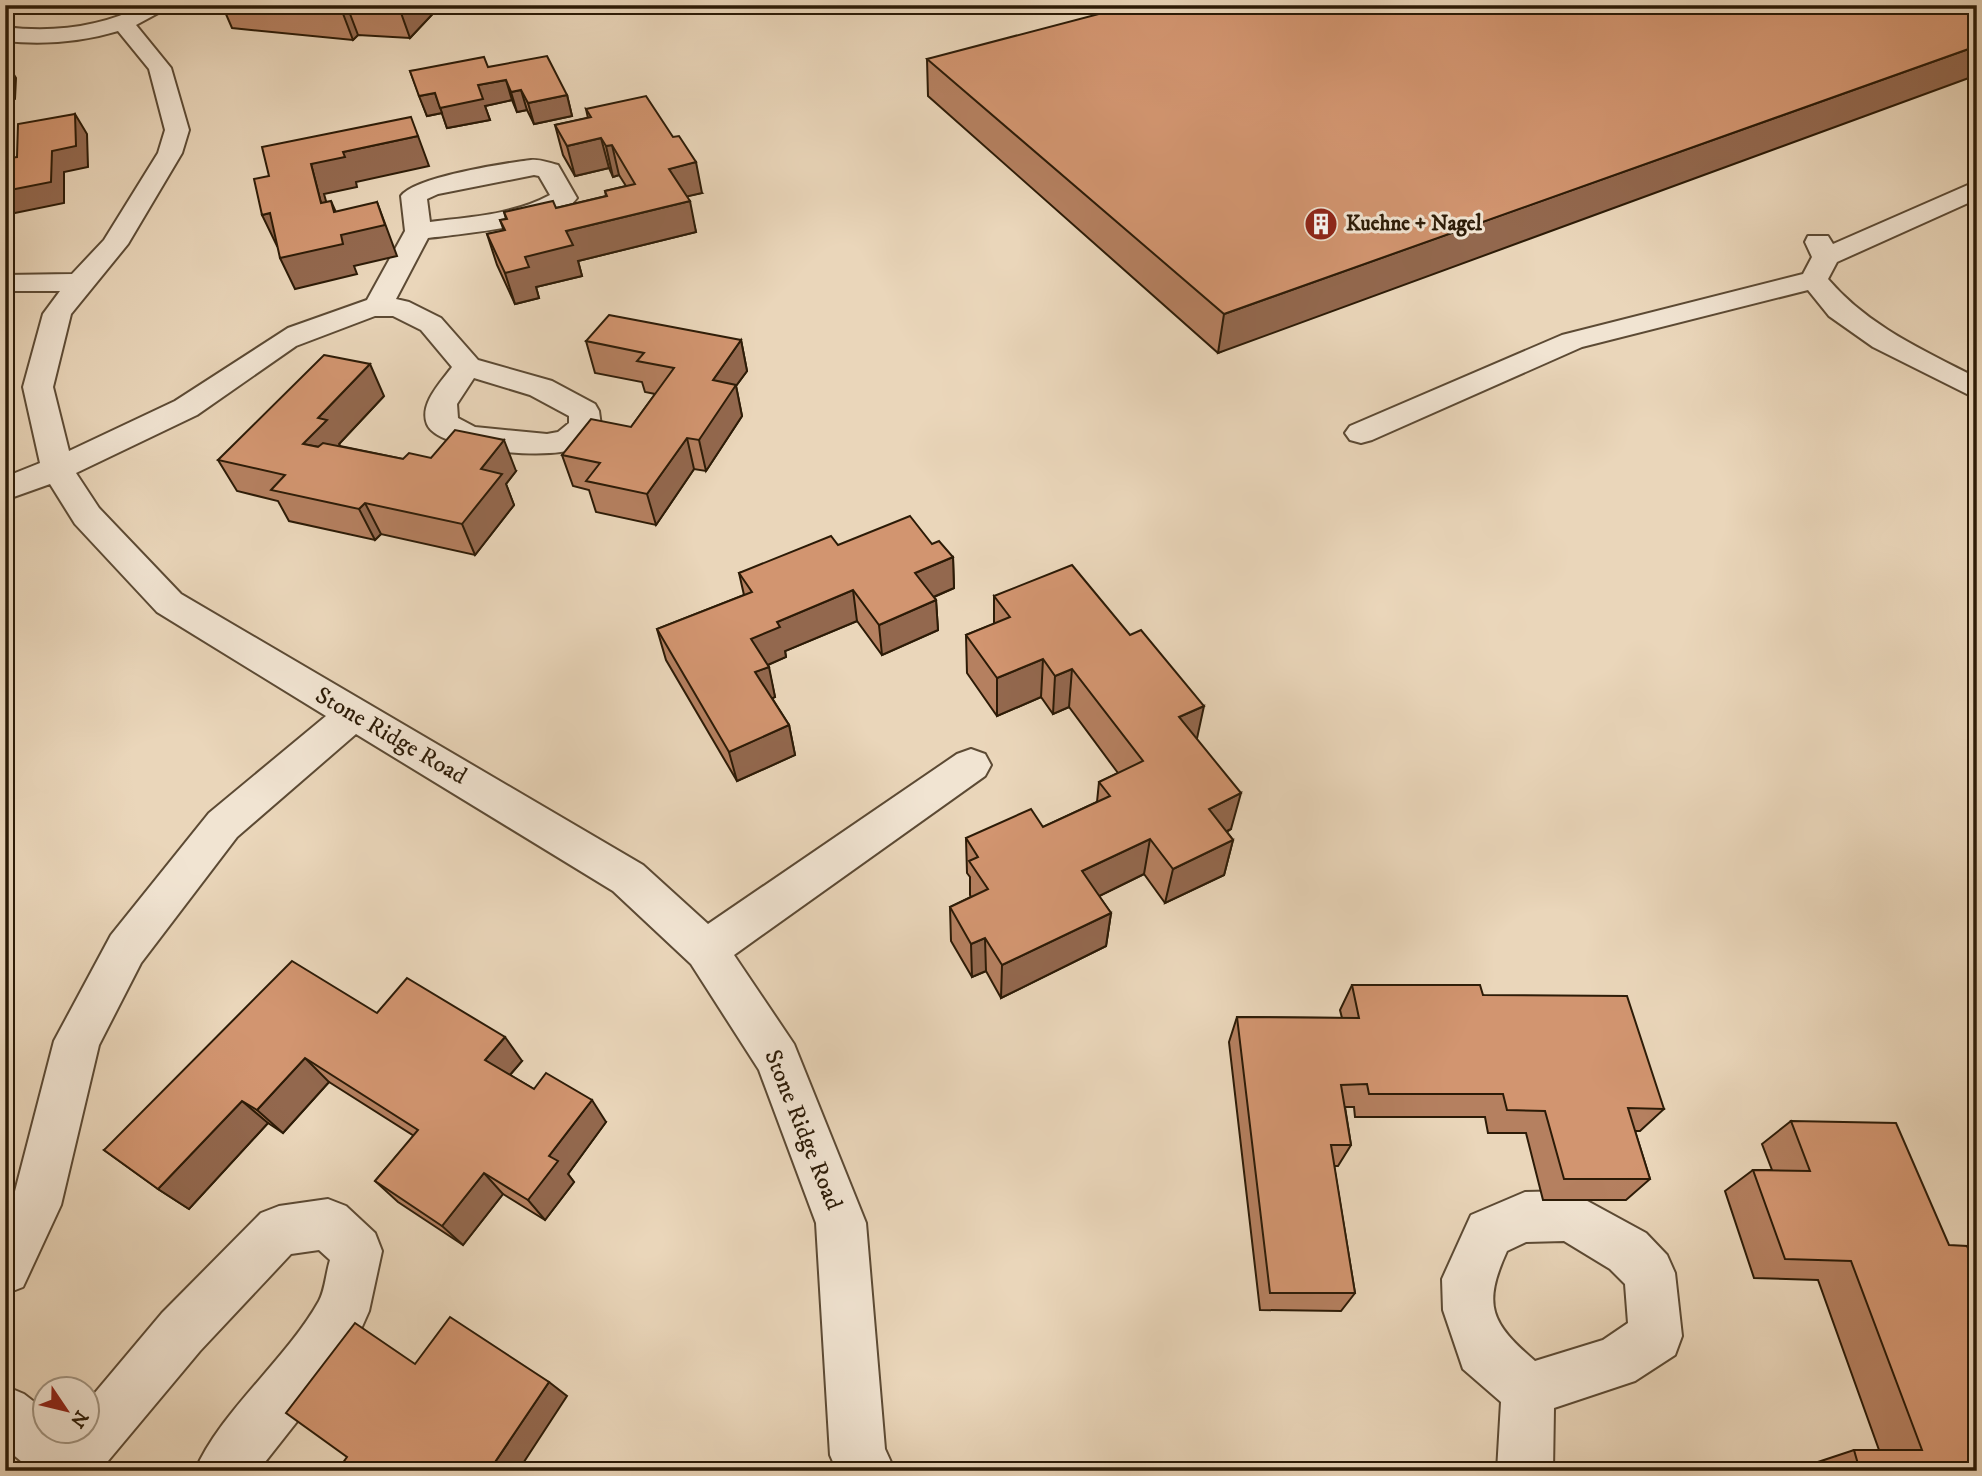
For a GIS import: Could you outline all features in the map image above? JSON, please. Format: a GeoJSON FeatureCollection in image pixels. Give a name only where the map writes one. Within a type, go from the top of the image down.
{"type":"FeatureCollection","features":[{"type":"Feature","properties":{"kind":"street"},"geometry":{"type":"LineString","coordinates":[[5,34],[54,36],[122,23],[162,5]]}},
{"type":"Feature","properties":{"kind":"street","name":"Stone Ridge Road"},"geometry":{"type":"LineString","coordinates":[[122,23],[160,68],[177,130],[170,153],[115,244],[80,282],[57,314],[38,387],[57,469],[86,516],[169,603],[628,878],[706,950],[778,1059],[841,1223],[858,1455],[867,1471]]}},
{"type":"Feature","properties":{"kind":"street"},"geometry":{"type":"LineString","coordinates":[[378,306],[418,231],[414,196],[430,188],[534,167],[549,170],[564,198],[550,207],[514,216],[418,231]]}},
{"type":"Feature","properties":{"kind":"street"},"geometry":{"type":"LineString","coordinates":[[1361,433],[1572,341],[1819,260],[1977,189]]}},
{"type":"Feature","properties":{"kind":"street"},"geometry":{"type":"LineString","coordinates":[[1819,260],[1839,310],[1883,341],[1977,390]]}},
{"type":"Feature","properties":{"kind":"street"},"geometry":{"type":"LineString","coordinates":[[5,283],[80,282]]}},
{"type":"Feature","properties":{"kind":"street"},"geometry":{"type":"LineString","coordinates":[[5,489],[57,469],[186,408],[215,391],[275,347],[348,314],[378,306],[399,308],[431,324],[467,366]]}},
{"type":"Feature","properties":{"kind":"street"},"geometry":{"type":"LineString","coordinates":[[5,1269],[36,1205],[77,1041],[126,949],[223,825],[353,715]]}},
{"type":"Feature","properties":{"kind":"street"},"geometry":{"type":"LineString","coordinates":[[706,950],[971,765]]}},
{"type":"Feature","properties":{"kind":"street"},"geometry":{"type":"LineString","coordinates":[[5,1413],[73,1468],[181,1332],[279,1231],[328,1224],[357,1251],[343,1311],[295,1381],[223,1471]]}},
{"type":"Feature","properties":{"kind":"street"},"geometry":{"type":"LineString","coordinates":[[1525,1471],[1528,1390]]}},
{"type":"Feature","properties":{"kind":"building"},"geometry":{"type":"Polygon","coordinates":[[[281,5],[405,5],[400,10],[347,6],[342,11],[281,5]]]}},
{"type":"Feature","properties":{"kind":"building","name":"Kuehne + Nagel"},"geometry":{"type":"Polygon","coordinates":[[[1133,5],[1977,5],[1977,46],[1224,314],[927,59],[1133,5]]]}},
{"type":"Feature","properties":{"kind":"building"},"geometry":{"type":"Polygon","coordinates":[[[547,56],[567,95],[528,103],[521,90],[511,92],[506,80],[478,85],[483,99],[440,108],[435,93],[419,96],[410,71],[484,57],[488,67],[547,56]]]}},
{"type":"Feature","properties":{"kind":"building"},"geometry":{"type":"Polygon","coordinates":[[[646,96],[673,137],[679,136],[696,162],[669,169],[690,201],[566,231],[573,245],[525,257],[529,267],[505,273],[487,234],[505,230],[500,220],[507,219],[504,212],[553,201],[556,208],[607,196],[605,191],[635,184],[612,145],[606,146],[601,138],[567,146],[555,125],[591,117],[586,109],[646,96]]]}},
{"type":"Feature","properties":{"kind":"building"},"geometry":{"type":"Polygon","coordinates":[[[75,114],[76,146],[52,151],[51,182],[5,191],[5,166],[8,158],[17,157],[18,124],[75,114]]]}},
{"type":"Feature","properties":{"kind":"building"},"geometry":{"type":"Polygon","coordinates":[[[411,117],[418,136],[343,152],[345,157],[311,164],[321,203],[331,201],[334,212],[377,202],[385,225],[341,235],[343,244],[280,258],[270,213],[262,215],[254,179],[269,176],[262,147],[411,117]]]}},
{"type":"Feature","properties":{"kind":"building"},"geometry":{"type":"Polygon","coordinates":[[[609,315],[741,340],[713,380],[736,385],[699,440],[687,438],[647,494],[586,481],[600,463],[562,455],[591,419],[631,427],[674,368],[637,361],[644,353],[586,341],[609,315]]]}},
{"type":"Feature","properties":{"kind":"building"},"geometry":{"type":"Polygon","coordinates":[[[324,355],[370,364],[318,418],[327,420],[303,444],[318,447],[323,443],[403,459],[409,453],[431,458],[455,430],[504,440],[481,469],[502,474],[462,524],[365,503],[359,509],[271,490],[285,475],[218,460],[324,355]]]}},
{"type":"Feature","properties":{"kind":"building"},"geometry":{"type":"Polygon","coordinates":[[[910,516],[932,544],[939,541],[953,557],[915,573],[936,600],[879,625],[853,590],[777,622],[780,627],[751,639],[769,667],[755,672],[789,725],[729,752],[657,629],[752,592],[739,573],[831,536],[838,545],[910,516]]]}},
{"type":"Feature","properties":{"kind":"building"},"geometry":{"type":"Polygon","coordinates":[[[1072,565],[1130,635],[1141,630],[1204,706],[1179,717],[1241,793],[1209,809],[1233,840],[1173,869],[1150,839],[1082,871],[1111,913],[1002,965],[985,938],[971,944],[950,907],[988,889],[969,861],[978,857],[966,838],[1031,809],[1043,827],[1110,796],[1099,782],[1143,761],[1072,669],[1055,676],[1043,659],[997,678],[966,635],[1010,617],[994,596],[1072,565]]]}},
{"type":"Feature","properties":{"kind":"building"},"geometry":{"type":"Polygon","coordinates":[[[292,961],[377,1013],[407,978],[505,1037],[485,1060],[534,1089],[546,1073],[592,1100],[549,1156],[558,1161],[528,1200],[484,1173],[442,1226],[375,1181],[418,1130],[305,1058],[257,1110],[242,1101],[158,1189],[104,1150],[292,961]]]}},
{"type":"Feature","properties":{"kind":"building"},"geometry":{"type":"Polygon","coordinates":[[[1352,985],[1480,985],[1483,995],[1627,996],[1664,1109],[1628,1108],[1650,1179],[1564,1179],[1545,1111],[1507,1110],[1503,1094],[1369,1094],[1367,1084],[1341,1085],[1351,1145],[1331,1145],[1355,1293],[1270,1293],[1237,1017],[1359,1018],[1352,985]]]}},
{"type":"Feature","properties":{"kind":"building"},"geometry":{"type":"Polygon","coordinates":[[[1791,1121],[1896,1123],[1949,1245],[1967,1246],[1977,1268],[1977,1471],[1860,1471],[1854,1450],[1922,1450],[1851,1261],[1785,1259],[1753,1170],[1810,1171],[1791,1121]]]}},
{"type":"Feature","properties":{"kind":"building"},"geometry":{"type":"Polygon","coordinates":[[[450,1317],[549,1382],[489,1471],[337,1471],[347,1457],[286,1413],[355,1323],[415,1364],[450,1317]]]}},
{"type":"Feature","properties":{"kind":"place","name":"Kuehne + Nagel"},"geometry":{"type":"Point","coordinates":[1321,224]}}]}
